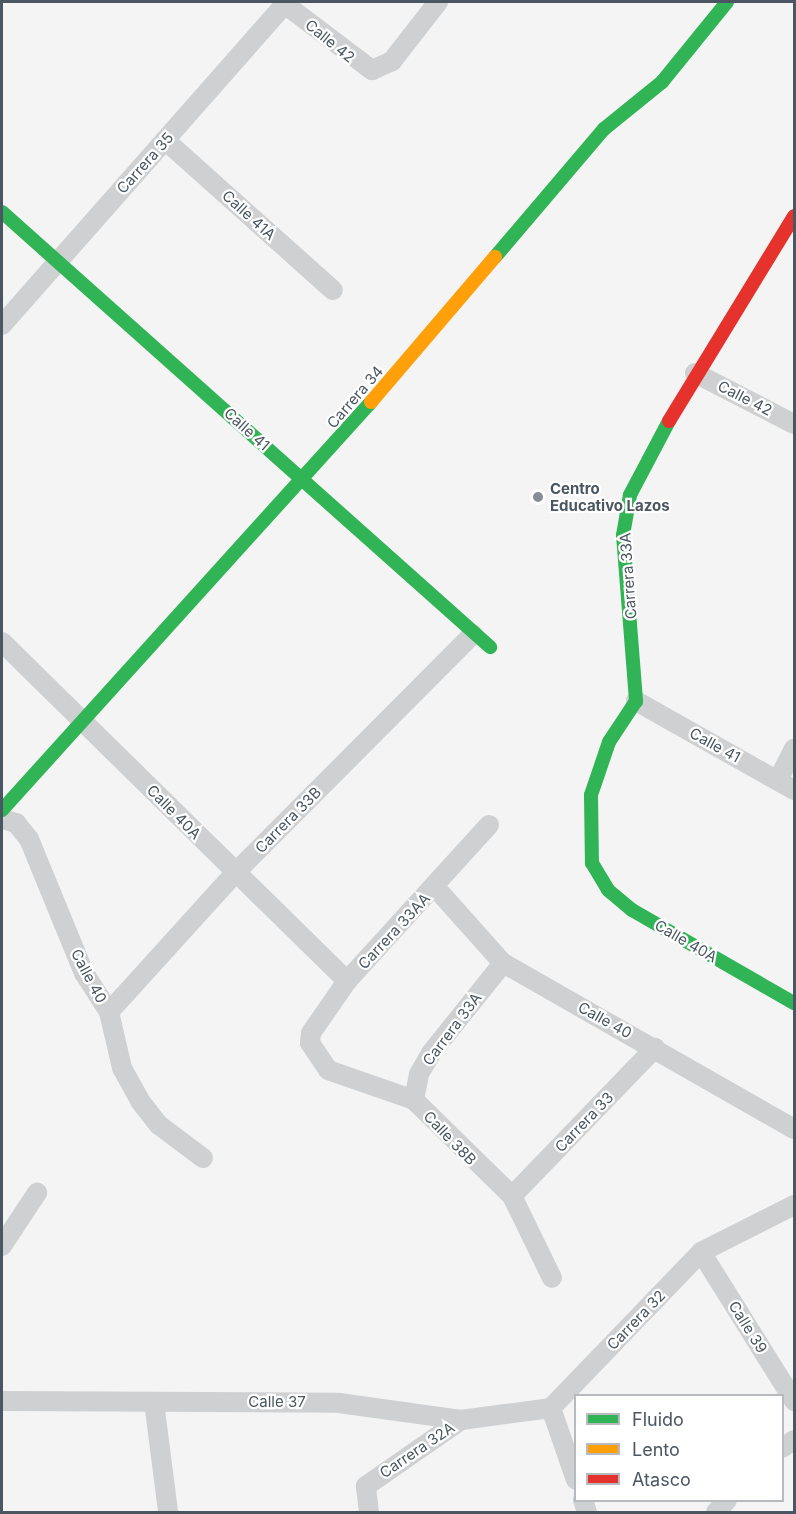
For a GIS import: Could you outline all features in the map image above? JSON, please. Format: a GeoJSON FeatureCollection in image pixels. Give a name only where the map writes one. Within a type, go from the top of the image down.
{"type":"FeatureCollection","features":[{"type":"Feature","properties":{"kind":"street","name":"Calle 42"},"geometry":{"type":"LineString","coordinates":[[285,2],[363,68],[382,70],[438,2]]}},
{"type":"Feature","properties":{"kind":"street","name":"Carrera 35"},"geometry":{"type":"LineString","coordinates":[[2,325],[285,2]]}},
{"type":"Feature","properties":{"kind":"street","name":"Carrera 34"},"geometry":{"type":"LineString","coordinates":[[2,810],[82,720],[305,480],[604,129],[662,82],[727,2]]}},
{"type":"Feature","properties":{"kind":"street","name":"Calle 41A"},"geometry":{"type":"LineString","coordinates":[[165,140],[333,290]]}},
{"type":"Feature","properties":{"kind":"street","name":"Calle 41"},"geometry":{"type":"LineString","coordinates":[[2,212],[305,480],[490,648]]}},
{"type":"Feature","properties":{"kind":"street","name":"Carrera 33A"},"geometry":{"type":"LineString","coordinates":[[636,701],[623,535],[630,495],[695,373],[795,216]]}},
{"type":"Feature","properties":{"kind":"street","name":"Calle 42"},"geometry":{"type":"LineString","coordinates":[[695,373],[795,424]]}},
{"type":"Feature","properties":{"kind":"street","name":"Carrera 33B"},"geometry":{"type":"LineString","coordinates":[[109,1012],[236,873],[473,634]]}},
{"type":"Feature","properties":{"kind":"street","name":"Calle 40A"},"geometry":{"type":"LineString","coordinates":[[2,642],[347,981]]}},
{"type":"Feature","properties":{"kind":"street","name":"Calle 41"},"geometry":{"type":"LineString","coordinates":[[636,701],[786,785]]}},
{"type":"Feature","properties":{"kind":"street","name":"Calle 40A"},"geometry":{"type":"LineString","coordinates":[[636,701],[609,742],[591,795],[592,863],[608,890],[632,910],[795,1003]]}},
{"type":"Feature","properties":{"kind":"street"},"geometry":{"type":"LineString","coordinates":[[786,785],[795,749]]}},
{"type":"Feature","properties":{"kind":"street","name":"Calle 40"},"geometry":{"type":"LineString","coordinates":[[2,819],[16,823],[29,839],[84,973],[109,1012],[122,1068],[140,1101],[159,1125],[203,1158]]}},
{"type":"Feature","properties":{"kind":"street","name":"Carrera 33AA"},"geometry":{"type":"LineString","coordinates":[[310,1043],[311,1033],[347,981],[435,887],[489,825]]}},
{"type":"Feature","properties":{"kind":"street","name":"Calle 40"},"geometry":{"type":"LineString","coordinates":[[435,887],[503,963],[795,1129]]}},
{"type":"Feature","properties":{"kind":"street","name":"Carrera 33A"},"geometry":{"type":"LineString","coordinates":[[414,1100],[419,1074],[431,1053],[503,963]]}},
{"type":"Feature","properties":{"kind":"street","name":"Calle 38B"},"geometry":{"type":"LineString","coordinates":[[310,1043],[328,1070],[414,1100],[512,1196],[552,1278]]}},
{"type":"Feature","properties":{"kind":"street","name":"Carrera 33"},"geometry":{"type":"LineString","coordinates":[[512,1196],[655,1048]]}},
{"type":"Feature","properties":{"kind":"street"},"geometry":{"type":"LineString","coordinates":[[2,1246],[37,1193]]}},
{"type":"Feature","properties":{"kind":"street","name":"Carrera 32"},"geometry":{"type":"LineString","coordinates":[[552,1408],[701,1252],[795,1205]]}},
{"type":"Feature","properties":{"kind":"street","name":"Calle 39"},"geometry":{"type":"LineString","coordinates":[[701,1252],[795,1401]]}},
{"type":"Feature","properties":{"kind":"street","name":"Calle 37"},"geometry":{"type":"LineString","coordinates":[[2,1401],[339,1403],[461,1420],[552,1408]]}},
{"type":"Feature","properties":{"kind":"street"},"geometry":{"type":"LineString","coordinates":[[154,1402],[168,1512]]}},
{"type":"Feature","properties":{"kind":"street"},"geometry":{"type":"LineString","coordinates":[[552,1408],[574,1474]]}},
{"type":"Feature","properties":{"kind":"street","name":"Carrera 32A"},"geometry":{"type":"LineString","coordinates":[[369,1512],[366,1486],[461,1420]]}},
{"type":"Feature","properties":{"kind":"traffic: fast"},"geometry":{"type":"LineString","coordinates":[[495,257],[604,129],[662,82],[727,2]]}},
{"type":"Feature","properties":{"kind":"traffic: fast"},"geometry":{"type":"LineString","coordinates":[[2,212],[490,647]]}},
{"type":"Feature","properties":{"kind":"traffic: fast"},"geometry":{"type":"LineString","coordinates":[[2,810],[371,402]]}},
{"type":"Feature","properties":{"kind":"traffic: fast"},"geometry":{"type":"LineString","coordinates":[[669,421],[630,495],[623,535],[636,701],[609,742],[591,795],[592,863],[608,890],[632,910],[794,1003]]}},
{"type":"Feature","properties":{"kind":"traffic: slow"},"geometry":{"type":"LineString","coordinates":[[371,402],[495,257]]}},
{"type":"Feature","properties":{"kind":"traffic: jam"},"geometry":{"type":"LineString","coordinates":[[669,421],[794,216]]}},
{"type":"Feature","properties":{"kind":"place","name":"Centro Educativo Lazos"},"geometry":{"type":"Point","coordinates":[538,497]}}]}
